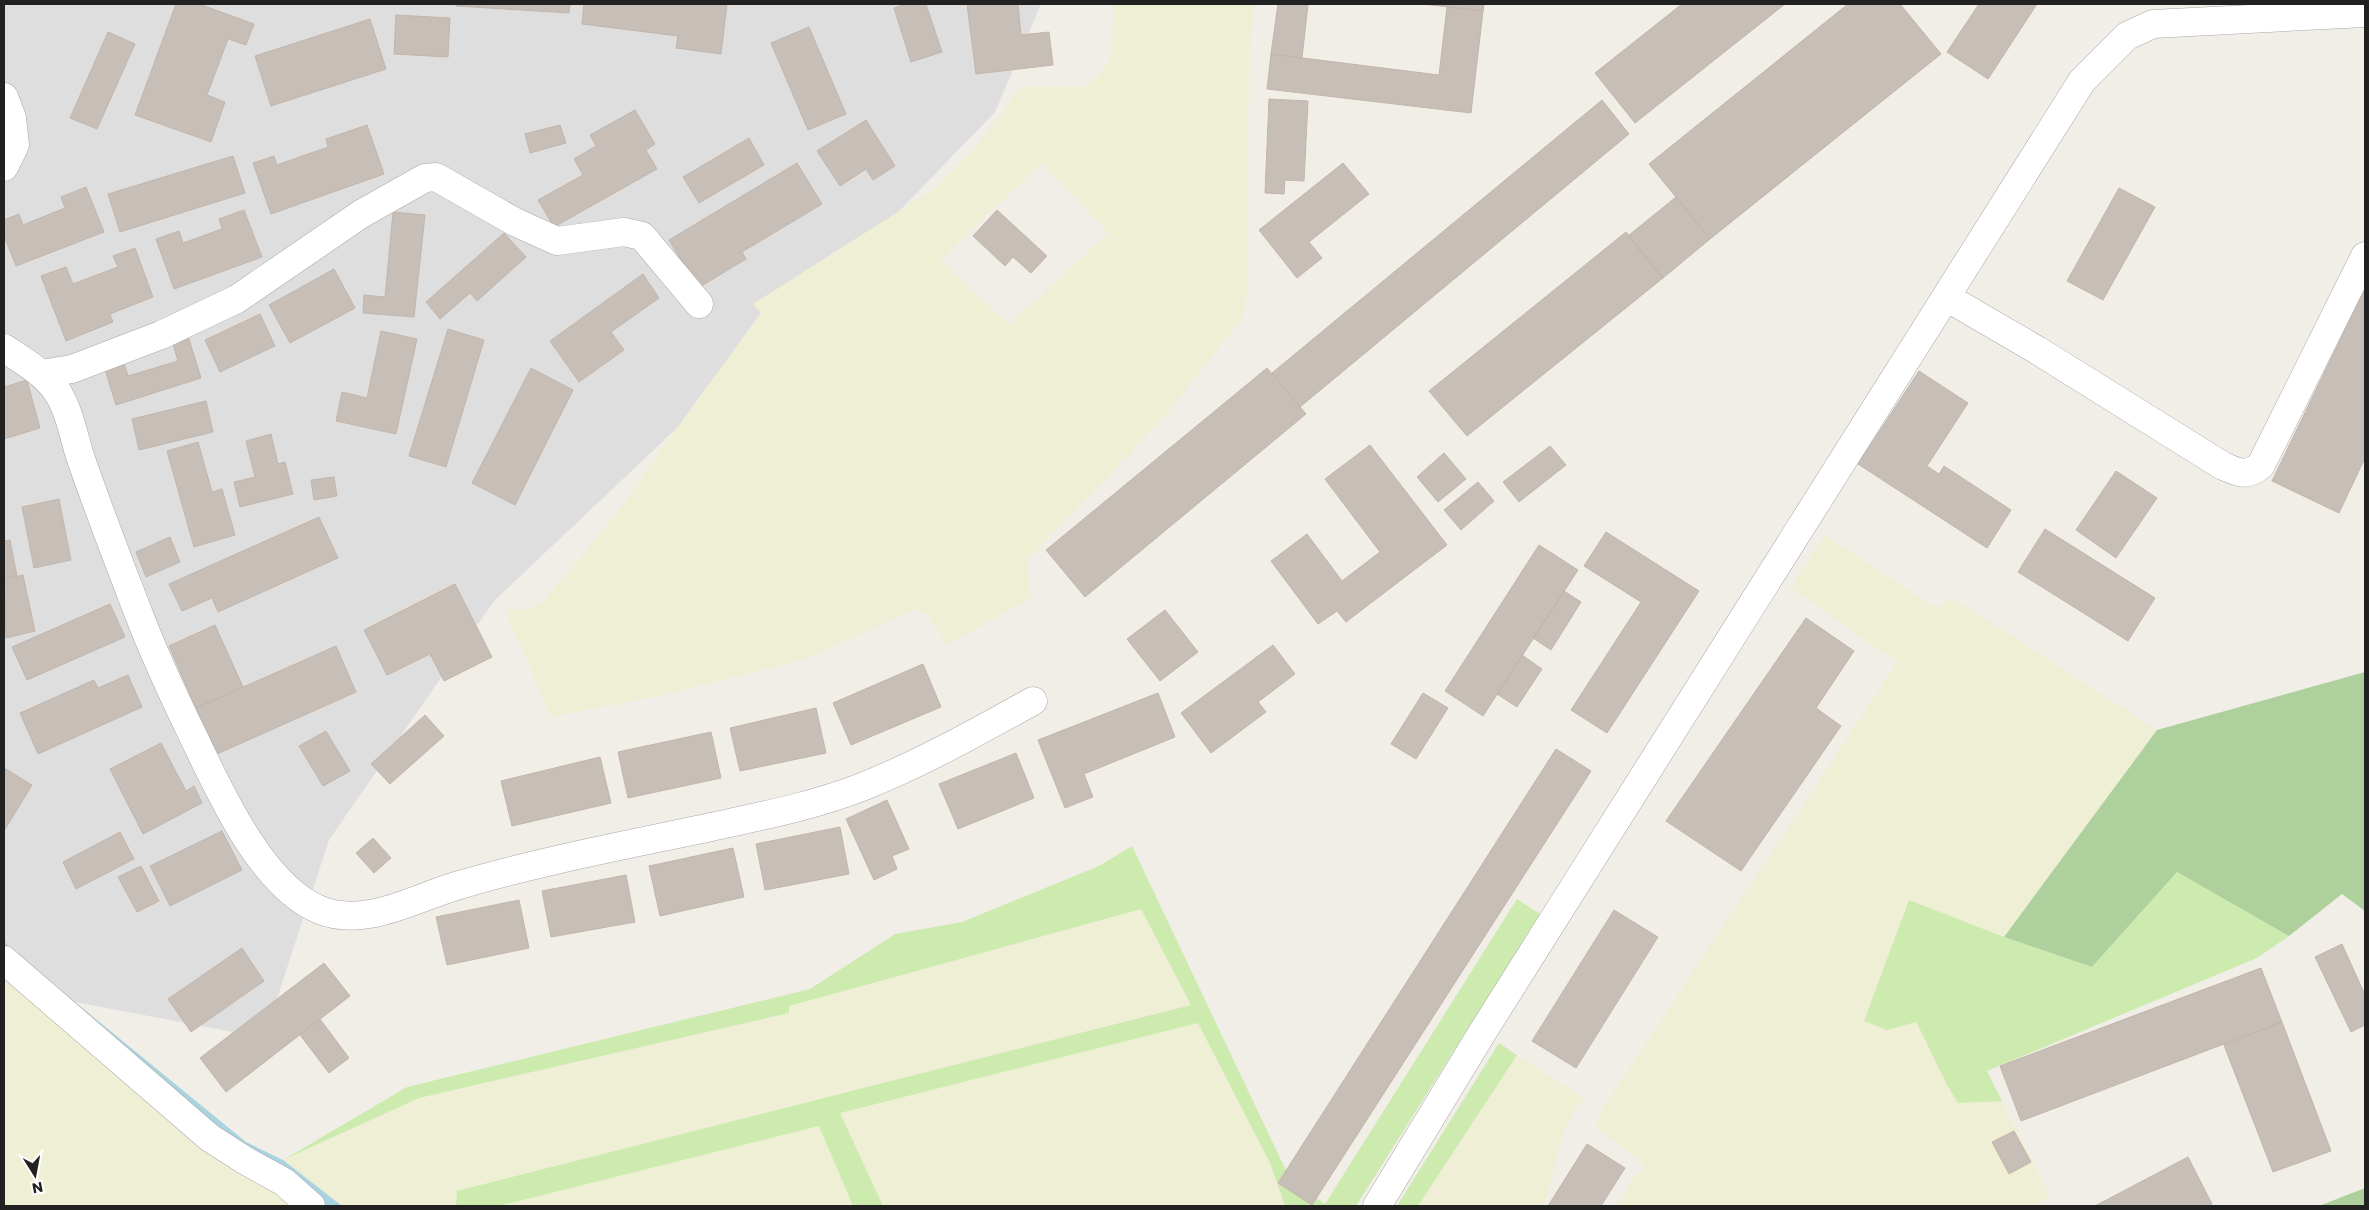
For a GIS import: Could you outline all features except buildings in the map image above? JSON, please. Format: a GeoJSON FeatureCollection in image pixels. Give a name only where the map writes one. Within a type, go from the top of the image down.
{"type":"FeatureCollection","features":[{"type":"Feature","properties":{"kind":"street"},"geometry":{"type":"LineString","coordinates":[[1377,1206],[1482,1033],[2082,81],[2127,36],[2153,24],[2365,13]]}},
{"type":"Feature","properties":{"kind":"street"},"geometry":{"type":"LineString","coordinates":[[4,97],[12,118],[15,145],[4,166]]}},
{"type":"Feature","properties":{"kind":"street"},"geometry":{"type":"LineString","coordinates":[[41,374],[72,368],[161,335],[237,299],[361,214],[425,178],[436,177],[515,222],[557,241],[624,232],[642,236],[699,304]]}},
{"type":"Feature","properties":{"kind":"street"},"geometry":{"type":"LineString","coordinates":[[1946,297],[2037,350],[2223,466],[2243,474],[2252,472],[2261,465],[2365,256]]}},
{"type":"Feature","properties":{"kind":"street"},"geometry":{"type":"LineString","coordinates":[[4,348],[41,374],[57,392],[70,418],[79,452],[139,615],[177,703],[230,812],[261,858],[289,891],[319,910],[349,917],[384,911],[428,894],[506,871],[802,807],[860,788],[928,758],[1033,701]]}},
{"type":"Feature","properties":{"kind":"street"},"geometry":{"type":"LineString","coordinates":[[4,960],[210,1138],[284,1182],[312,1206]]}},
{"type":"Feature","properties":{"kind":"shaded area"},"geometry":{"type":"Polygon","coordinates":[[[4,4],[1041,4],[995,112],[823,290],[494,601],[329,840],[264,1038],[49,997],[4,945],[4,4]]]}},
{"type":"Feature","properties":{"kind":"green space"},"geometry":{"type":"Polygon","coordinates":[[[1114,4],[1254,4],[1249,54],[1247,295],[1241,320],[1162,420],[1027,560],[1031,598],[947,645],[928,615],[915,609],[809,658],[664,695],[551,717],[505,610],[530,609],[543,602],[629,498],[660,451],[761,313],[753,304],[937,187],[972,151],[1022,87],[1083,87],[1099,76],[1111,57],[1114,4]],[[1042,163],[940,260],[1009,325],[1108,233],[1042,163]]]}},
{"type":"Feature","properties":{"kind":"green space"},"geometry":{"type":"Polygon","coordinates":[[[1825,535],[1936,608],[1951,597],[2157,730],[2004,937],[1909,900],[1864,1020],[1887,1030],[1916,1022],[1958,1103],[2002,1101],[2050,1196],[2034,1206],[1616,1206],[1632,1180],[1646,1166],[1596,1127],[1602,1110],[1897,662],[1791,588],[1825,535]]]}},
{"type":"Feature","properties":{"kind":"green space"},"geometry":{"type":"Polygon","coordinates":[[[2365,672],[2365,911],[2342,894],[2289,936],[2177,872],[2092,967],[2004,937],[2157,730],[2365,672]]]}},
{"type":"Feature","properties":{"kind":"green space"},"geometry":{"type":"Polygon","coordinates":[[[1132,846],[1290,1179],[1325,1204],[1517,899],[1540,914],[1356,1206],[1285,1206],[1270,1163],[1198,1023],[840,1113],[883,1206],[853,1206],[819,1126],[499,1206],[456,1206],[457,1191],[1191,1005],[1141,909],[789,1006],[789,1013],[419,1098],[283,1160],[407,1087],[810,989],[895,934],[962,922],[1099,866],[1132,846]]]}},
{"type":"Feature","properties":{"kind":"green space"},"geometry":{"type":"Polygon","coordinates":[[[2177,872],[2289,936],[2257,958],[1987,1071],[2002,1101],[1958,1103],[1916,1022],[1887,1030],[1864,1021],[1909,900],[2004,937],[2092,967],[2177,872]]]}},
{"type":"Feature","properties":{"kind":"green space"},"geometry":{"type":"Polygon","coordinates":[[[1141,909],[1191,1005],[457,1191],[456,1206],[342,1206],[283,1160],[419,1098],[789,1013],[788,1006],[1141,909]]]}},
{"type":"Feature","properties":{"kind":"green space"},"geometry":{"type":"Polygon","coordinates":[[[4,968],[303,1206],[4,1206],[4,968]]]}},
{"type":"Feature","properties":{"kind":"green space"},"geometry":{"type":"Polygon","coordinates":[[[1198,1023],[1270,1163],[1285,1206],[883,1206],[839,1113],[1198,1023]]]}},
{"type":"Feature","properties":{"kind":"green space"},"geometry":{"type":"Polygon","coordinates":[[[1499,1043],[1517,1055],[1418,1206],[1397,1206],[1499,1043]]]}},
{"type":"Feature","properties":{"kind":"green space"},"geometry":{"type":"Polygon","coordinates":[[[1517,1055],[1584,1098],[1565,1126],[1546,1199],[1542,1206],[1418,1206],[1517,1055]]]}},
{"type":"Feature","properties":{"kind":"green space"},"geometry":{"type":"Polygon","coordinates":[[[819,1126],[853,1206],[499,1206],[819,1126]]]}},
{"type":"Feature","properties":{"kind":"green space"},"geometry":{"type":"Polygon","coordinates":[[[2365,1188],[2365,1206],[2319,1206],[2365,1188]]]}},
{"type":"Feature","properties":{"kind":"water"},"geometry":{"type":"Polygon","coordinates":[[[4,941],[15,953],[246,1142],[283,1160],[342,1206],[322,1206],[262,1166],[4,951],[4,941]]]}}]}
